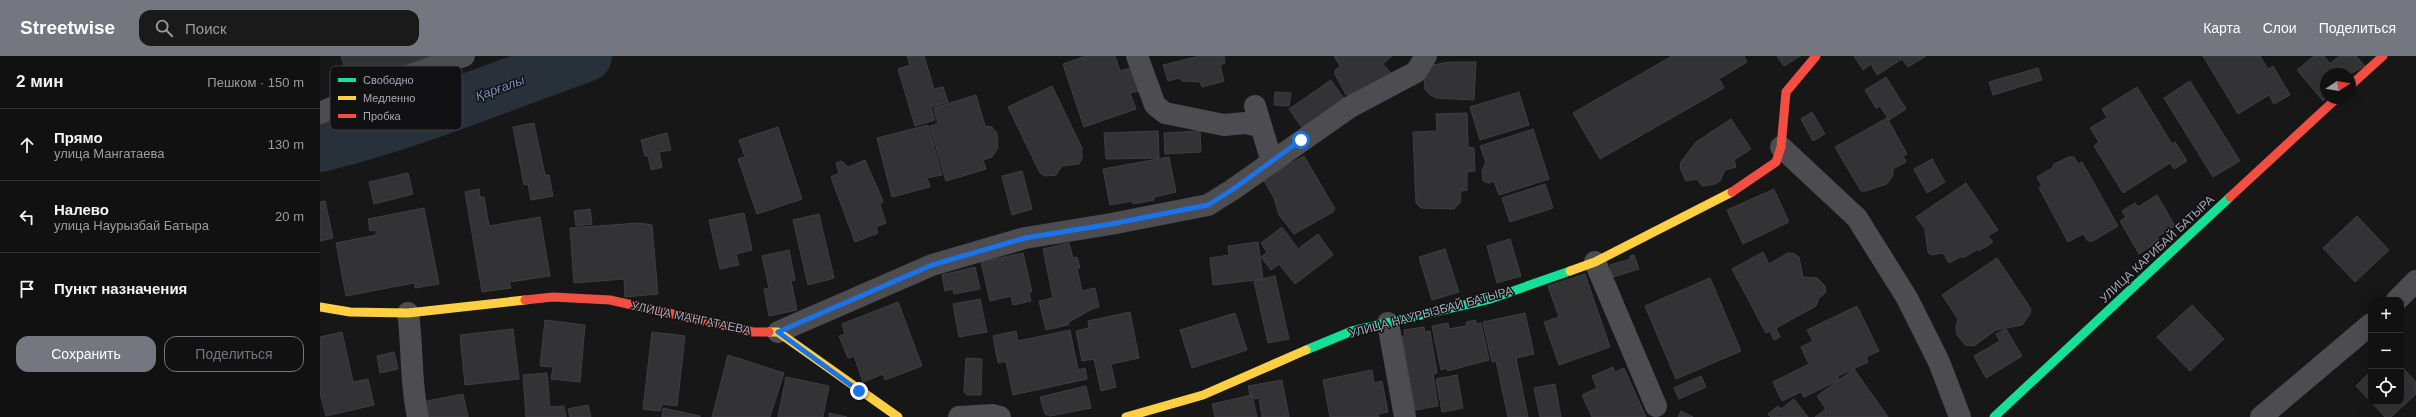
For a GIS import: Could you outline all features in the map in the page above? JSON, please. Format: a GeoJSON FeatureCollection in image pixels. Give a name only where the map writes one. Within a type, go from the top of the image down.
{"type":"FeatureCollection","features":[{"type":"Feature","properties":{"kind":"street"},"geometry":{"type":"LineString","coordinates":[[436,66],[464,56]]}},
{"type":"Feature","properties":{"kind":"street"},"geometry":{"type":"LineString","coordinates":[[1137,56],[1156,105],[1165,113],[1224,125],[1246,123],[1257,116],[1272,162]]}},
{"type":"Feature","properties":{"kind":"street","name":"УЛИЦА МАНГАТАЕВА"},"geometry":{"type":"LineString","coordinates":[[320,307],[372,313],[408,313],[436,308],[553,297],[610,300],[753,332],[778,332],[932,265],[1011,242],[1208,205],[1350,107],[1416,72],[1426,56]]}},
{"type":"Feature","properties":{"kind":"street","name":"УЛИЦА НАУРЫЗБАЙ БАТЫРА"},"geometry":{"type":"LineString","coordinates":[[1126,417],[1203,395],[1274,362],[1345,334],[1490,299],[1595,262],[1739,189],[1776,162],[1781,147],[1786,92],[1816,56]]}},
{"type":"Feature","properties":{"kind":"street"},"geometry":{"type":"LineString","coordinates":[[2356,80],[2382,56]]}},
{"type":"Feature","properties":{"kind":"street","name":"УЛИЦА КАРИБАЙ БАТЫРА"},"geometry":{"type":"LineString","coordinates":[[1994,417],[2331,104]]}},
{"type":"Feature","properties":{"kind":"street"},"geometry":{"type":"LineString","coordinates":[[320,113],[330,109]]}},
{"type":"Feature","properties":{"kind":"street"},"geometry":{"type":"LineString","coordinates":[[1781,147],[1857,218],[1907,298],[1939,362],[1960,417]]}},
{"type":"Feature","properties":{"kind":"street"},"geometry":{"type":"LineString","coordinates":[[1595,262],[1656,406]]}},
{"type":"Feature","properties":{"kind":"street"},"geometry":{"type":"LineString","coordinates":[[2400,297],[2416,281]]}},
{"type":"Feature","properties":{"kind":"street"},"geometry":{"type":"LineString","coordinates":[[408,313],[412,345],[414,401],[418,417]]}},
{"type":"Feature","properties":{"kind":"street"},"geometry":{"type":"LineString","coordinates":[[1388,323],[1405,417]]}},
{"type":"Feature","properties":{"kind":"street"},"geometry":{"type":"LineString","coordinates":[[2261,417],[2368,327]]}},
{"type":"Feature","properties":{"kind":"street"},"geometry":{"type":"LineString","coordinates":[[778,332],[898,417]]}},
{"type":"Feature","properties":{"kind":"street"},"geometry":{"type":"LineString","coordinates":[[959,417],[993,415],[1000,417]]}},
{"type":"Feature","properties":{"kind":"building"},"geometry":{"type":"Polygon","coordinates":[[[341,56],[430,56],[401,66],[344,66],[341,56]]]}},
{"type":"Feature","properties":{"kind":"building"},"geometry":{"type":"Polygon","coordinates":[[[907,56],[924,56],[934,89],[943,87],[948,102],[931,107],[935,120],[915,126],[898,69],[910,65],[907,56]]]}},
{"type":"Feature","properties":{"kind":"building"},"geometry":{"type":"Polygon","coordinates":[[[1086,56],[1115,56],[1120,71],[1131,68],[1139,91],[1130,93],[1136,109],[1084,127],[1063,64],[1086,56]]]}},
{"type":"Feature","properties":{"kind":"building"},"geometry":{"type":"Polygon","coordinates":[[[1200,56],[1224,56],[1225,63],[1220,65],[1224,81],[1202,87],[1200,82],[1182,81],[1179,78],[1168,81],[1163,65],[1200,56]]]}},
{"type":"Feature","properties":{"kind":"building"},"geometry":{"type":"Polygon","coordinates":[[[1334,56],[1392,56],[1383,64],[1391,73],[1357,93],[1346,95],[1335,74],[1335,70],[1340,66],[1334,56]]]}},
{"type":"Feature","properties":{"kind":"building"},"geometry":{"type":"Polygon","coordinates":[[[1672,56],[1744,56],[1747,62],[1719,79],[1724,88],[1600,159],[1573,113],[1672,56]]]}},
{"type":"Feature","properties":{"kind":"building"},"geometry":{"type":"Polygon","coordinates":[[[1777,56],[1800,56],[1784,66],[1777,56]]]}},
{"type":"Feature","properties":{"kind":"building"},"geometry":{"type":"Polygon","coordinates":[[[1854,56],[1926,56],[1908,67],[1902,59],[1877,75],[1871,64],[1863,70],[1854,56]]]}},
{"type":"Feature","properties":{"kind":"building"},"geometry":{"type":"Polygon","coordinates":[[[2203,56],[2260,56],[2268,69],[2273,66],[2290,95],[2274,104],[2269,95],[2238,114],[2203,56]]]}},
{"type":"Feature","properties":{"kind":"building"},"geometry":{"type":"Polygon","coordinates":[[[2314,56],[2324,56],[2330,64],[2339,56],[2356,56],[2365,66],[2356,71],[2356,68],[2320,68],[2320,97],[2297,70],[2314,56]]]}},
{"type":"Feature","properties":{"kind":"building"},"geometry":{"type":"Polygon","coordinates":[[[1450,62],[1476,62],[1474,100],[1436,98],[1429,94],[1425,89],[1424,77],[1432,65],[1450,62]]]}},
{"type":"Feature","properties":{"kind":"building"},"geometry":{"type":"Polygon","coordinates":[[[2038,68],[2042,80],[1993,95],[1989,82],[2038,68]]]}},
{"type":"Feature","properties":{"kind":"building"},"geometry":{"type":"Polygon","coordinates":[[[1886,77],[1906,109],[1889,120],[1880,106],[1876,108],[1865,90],[1886,77]]]}},
{"type":"Feature","properties":{"kind":"building"},"geometry":{"type":"Polygon","coordinates":[[[1331,80],[1345,100],[1303,129],[1289,109],[1331,80]]]}},
{"type":"Feature","properties":{"kind":"building"},"geometry":{"type":"Polygon","coordinates":[[[2190,81],[2240,161],[2213,177],[2164,98],[2190,81]]]}},
{"type":"Feature","properties":{"kind":"building"},"geometry":{"type":"Polygon","coordinates":[[[1052,86],[1082,148],[1082,158],[1079,164],[1062,166],[1056,175],[1045,176],[1040,173],[1008,107],[1052,86]]]}},
{"type":"Feature","properties":{"kind":"building"},"geometry":{"type":"Polygon","coordinates":[[[2137,87],[2172,144],[2175,142],[2187,161],[2174,169],[2170,163],[2123,193],[2094,146],[2099,142],[2090,128],[2107,118],[2102,109],[2137,87]]]}},
{"type":"Feature","properties":{"kind":"building"},"geometry":{"type":"Polygon","coordinates":[[[1275,92],[1291,93],[1289,106],[1274,105],[1275,92]]]}},
{"type":"Feature","properties":{"kind":"building"},"geometry":{"type":"Polygon","coordinates":[[[1519,92],[1529,125],[1480,140],[1470,107],[1519,92]]]}},
{"type":"Feature","properties":{"kind":"building"},"geometry":{"type":"Polygon","coordinates":[[[976,95],[985,126],[992,127],[997,133],[998,148],[992,157],[983,160],[986,169],[946,181],[930,126],[938,124],[934,108],[976,95]]]}},
{"type":"Feature","properties":{"kind":"building"},"geometry":{"type":"Polygon","coordinates":[[[1812,112],[1825,134],[1813,141],[1801,119],[1812,112]]]}},
{"type":"Feature","properties":{"kind":"building"},"geometry":{"type":"Polygon","coordinates":[[[1467,113],[1468,147],[1474,148],[1475,171],[1467,172],[1467,190],[1461,191],[1460,203],[1454,209],[1421,208],[1416,203],[1413,132],[1437,131],[1436,114],[1467,113]]]}},
{"type":"Feature","properties":{"kind":"building"},"geometry":{"type":"Polygon","coordinates":[[[1887,118],[1907,154],[1903,156],[1906,162],[1893,169],[1893,175],[1887,184],[1866,191],[1861,191],[1835,147],[1887,118]]]}},
{"type":"Feature","properties":{"kind":"building"},"geometry":{"type":"Polygon","coordinates":[[[1731,119],[1751,149],[1734,160],[1736,167],[1725,170],[1720,181],[1715,184],[1702,186],[1697,179],[1686,181],[1680,168],[1681,162],[1696,142],[1731,119]]]}},
{"type":"Feature","properties":{"kind":"building"},"geometry":{"type":"Polygon","coordinates":[[[534,123],[545,175],[549,175],[553,196],[531,200],[528,184],[524,185],[513,127],[534,123]]]}},
{"type":"Feature","properties":{"kind":"building"},"geometry":{"type":"Polygon","coordinates":[[[928,125],[942,175],[927,178],[930,187],[892,197],[877,138],[928,125]]]}},
{"type":"Feature","properties":{"kind":"building"},"geometry":{"type":"Polygon","coordinates":[[[778,127],[802,199],[757,214],[738,159],[745,157],[739,140],[778,127]]]}},
{"type":"Feature","properties":{"kind":"building"},"geometry":{"type":"Polygon","coordinates":[[[1533,129],[1549,179],[1499,195],[1494,181],[1489,183],[1483,181],[1482,170],[1486,162],[1480,146],[1533,129]]]}},
{"type":"Feature","properties":{"kind":"building"},"geometry":{"type":"Polygon","coordinates":[[[1158,131],[1159,158],[1106,159],[1104,133],[1158,131]]]}},
{"type":"Feature","properties":{"kind":"building"},"geometry":{"type":"Polygon","coordinates":[[[1200,131],[1201,152],[1165,154],[1164,133],[1200,131]]]}},
{"type":"Feature","properties":{"kind":"building"},"geometry":{"type":"Polygon","coordinates":[[[667,133],[671,150],[659,152],[662,167],[651,170],[648,156],[645,156],[641,140],[667,133]]]}},
{"type":"Feature","properties":{"kind":"building"},"geometry":{"type":"Polygon","coordinates":[[[1304,156],[1335,209],[1333,212],[1294,234],[1279,215],[1274,198],[1263,179],[1304,156]]]}},
{"type":"Feature","properties":{"kind":"building"},"geometry":{"type":"Polygon","coordinates":[[[1169,157],[1176,192],[1154,197],[1154,200],[1133,204],[1133,201],[1110,205],[1103,169],[1169,157]]]}},
{"type":"Feature","properties":{"kind":"building"},"geometry":{"type":"Polygon","coordinates":[[[2069,157],[2074,157],[2078,164],[2082,162],[2118,226],[2093,241],[2088,241],[2083,234],[2068,242],[2039,188],[2042,186],[2037,177],[2052,168],[2054,164],[2069,157]]]}},
{"type":"Feature","properties":{"kind":"building"},"geometry":{"type":"Polygon","coordinates":[[[1932,159],[1945,182],[1927,193],[1914,169],[1932,159]]]}},
{"type":"Feature","properties":{"kind":"building"},"geometry":{"type":"Polygon","coordinates":[[[865,160],[883,201],[880,205],[886,223],[876,227],[878,233],[855,242],[831,177],[839,173],[836,163],[842,161],[848,167],[865,160]]]}},
{"type":"Feature","properties":{"kind":"building"},"geometry":{"type":"Polygon","coordinates":[[[1022,171],[1032,209],[1012,215],[1002,176],[1022,171]]]}},
{"type":"Feature","properties":{"kind":"building"},"geometry":{"type":"Polygon","coordinates":[[[408,173],[413,194],[374,204],[369,182],[408,173]]]}},
{"type":"Feature","properties":{"kind":"building"},"geometry":{"type":"Polygon","coordinates":[[[1966,183],[1998,230],[1988,236],[1993,242],[1979,251],[1978,249],[1965,257],[1960,257],[1949,263],[1943,253],[1931,255],[1928,252],[1925,229],[1916,217],[1966,183]]]}},
{"type":"Feature","properties":{"kind":"building"},"geometry":{"type":"Polygon","coordinates":[[[1545,184],[1553,208],[1510,222],[1502,198],[1545,184]]]}},
{"type":"Feature","properties":{"kind":"building"},"geometry":{"type":"Polygon","coordinates":[[[479,189],[480,197],[484,197],[489,226],[540,217],[550,276],[509,282],[511,288],[482,292],[465,192],[479,189]]]}},
{"type":"Feature","properties":{"kind":"building"},"geometry":{"type":"Polygon","coordinates":[[[1774,189],[1789,222],[1743,244],[1727,210],[1774,189]]]}},
{"type":"Feature","properties":{"kind":"building"},"geometry":{"type":"Polygon","coordinates":[[[2157,195],[2175,226],[2157,237],[2159,241],[2139,254],[2120,221],[2126,217],[2122,211],[2135,203],[2138,207],[2157,195]]]}},
{"type":"Feature","properties":{"kind":"building"},"geometry":{"type":"Polygon","coordinates":[[[325,201],[333,238],[320,241],[320,202],[325,201]]]}},
{"type":"Feature","properties":{"kind":"building"},"geometry":{"type":"Polygon","coordinates":[[[424,208],[439,284],[415,288],[414,283],[346,296],[336,243],[376,235],[376,230],[370,231],[368,219],[424,208]]]}},
{"type":"Feature","properties":{"kind":"building"},"geometry":{"type":"Polygon","coordinates":[[[590,209],[592,224],[576,226],[574,211],[590,209]]]}},
{"type":"Feature","properties":{"kind":"building"},"geometry":{"type":"Polygon","coordinates":[[[744,213],[752,250],[736,254],[739,265],[720,269],[709,220],[744,213]]]}},
{"type":"Feature","properties":{"kind":"building"},"geometry":{"type":"Polygon","coordinates":[[[819,214],[834,278],[808,285],[793,220],[819,214]]]}},
{"type":"Feature","properties":{"kind":"building"},"geometry":{"type":"Polygon","coordinates":[[[2357,216],[2389,250],[2355,282],[2323,248],[2357,216]]]}},
{"type":"Feature","properties":{"kind":"building"},"geometry":{"type":"Polygon","coordinates":[[[639,223],[652,225],[658,294],[625,297],[624,279],[574,283],[570,228],[639,223]]]}},
{"type":"Feature","properties":{"kind":"building"},"geometry":{"type":"Polygon","coordinates":[[[1282,227],[1298,249],[1318,234],[1333,255],[1295,284],[1279,264],[1271,270],[1261,257],[1267,252],[1261,243],[1282,227]]]}},
{"type":"Feature","properties":{"kind":"building"},"geometry":{"type":"Polygon","coordinates":[[[1510,239],[1521,276],[1497,283],[1487,246],[1510,239]]]}},
{"type":"Feature","properties":{"kind":"building"},"geometry":{"type":"Polygon","coordinates":[[[1258,242],[1263,279],[1213,285],[1210,258],[1229,255],[1228,246],[1258,242]]]}},
{"type":"Feature","properties":{"kind":"building"},"geometry":{"type":"Polygon","coordinates":[[[1069,243],[1073,258],[1077,257],[1080,268],[1077,268],[1082,291],[1095,288],[1099,307],[1092,309],[1069,322],[1068,325],[1046,330],[1039,301],[1053,298],[1043,249],[1069,243]]]}},
{"type":"Feature","properties":{"kind":"building"},"geometry":{"type":"Polygon","coordinates":[[[1445,249],[1459,292],[1432,300],[1419,257],[1445,249]]]}},
{"type":"Feature","properties":{"kind":"building"},"geometry":{"type":"Polygon","coordinates":[[[789,250],[795,280],[791,281],[797,310],[769,316],[764,289],[769,288],[762,256],[789,250]]]}},
{"type":"Feature","properties":{"kind":"building"},"geometry":{"type":"Polygon","coordinates":[[[1763,252],[1769,264],[1788,253],[1795,254],[1799,257],[1803,277],[1817,278],[1825,286],[1826,292],[1819,298],[1816,306],[1776,328],[1780,337],[1774,340],[1770,331],[1766,333],[1732,269],[1763,252]]]}},
{"type":"Feature","properties":{"kind":"building"},"geometry":{"type":"Polygon","coordinates":[[[1023,253],[1032,292],[1029,292],[1031,301],[1013,305],[1011,296],[990,301],[981,262],[1023,253]]]}},
{"type":"Feature","properties":{"kind":"building"},"geometry":{"type":"Polygon","coordinates":[[[1634,255],[1639,269],[1613,277],[1610,265],[1630,259],[1630,256],[1634,255]]]}},
{"type":"Feature","properties":{"kind":"building"},"geometry":{"type":"Polygon","coordinates":[[[1997,258],[2031,309],[2030,314],[2022,325],[1996,330],[1974,346],[1965,345],[1957,335],[1956,327],[1958,319],[1942,295],[1997,258]]]}},
{"type":"Feature","properties":{"kind":"building"},"geometry":{"type":"Polygon","coordinates":[[[975,267],[980,289],[954,294],[953,289],[945,291],[942,275],[975,267]]]}},
{"type":"Feature","properties":{"kind":"building"},"geometry":{"type":"Polygon","coordinates":[[[1585,274],[1610,347],[1559,365],[1544,322],[1559,317],[1548,286],[1585,274]]]}},
{"type":"Feature","properties":{"kind":"building"},"geometry":{"type":"Polygon","coordinates":[[[1275,276],[1289,339],[1268,343],[1254,281],[1275,276]]]}},
{"type":"Feature","properties":{"kind":"building"},"geometry":{"type":"Polygon","coordinates":[[[1710,278],[1741,351],[1676,379],[1645,306],[1710,278]]]}},
{"type":"Feature","properties":{"kind":"building"},"geometry":{"type":"Polygon","coordinates":[[[980,299],[987,332],[959,337],[953,304],[980,299]]]}},
{"type":"Feature","properties":{"kind":"building"},"geometry":{"type":"Polygon","coordinates":[[[898,302],[922,366],[885,380],[883,374],[863,382],[854,356],[848,358],[839,336],[845,334],[842,324],[898,302]]]}},
{"type":"Feature","properties":{"kind":"building"},"geometry":{"type":"Polygon","coordinates":[[[2192,305],[2224,339],[2190,371],[2157,337],[2192,305]]]}},
{"type":"Feature","properties":{"kind":"building"},"geometry":{"type":"Polygon","coordinates":[[[1857,306],[1879,351],[1866,357],[1868,362],[1838,376],[1839,380],[1804,397],[1801,392],[1782,401],[1773,382],[1809,364],[1801,347],[1813,341],[1807,330],[1857,306]]]}},
{"type":"Feature","properties":{"kind":"building"},"geometry":{"type":"Polygon","coordinates":[[[1130,312],[1139,358],[1111,364],[1116,387],[1101,391],[1094,359],[1082,361],[1076,331],[1089,328],[1088,321],[1130,312]]]}},
{"type":"Feature","properties":{"kind":"building"},"geometry":{"type":"Polygon","coordinates":[[[1235,313],[1247,350],[1192,368],[1180,330],[1235,313]]]}},
{"type":"Feature","properties":{"kind":"building"},"geometry":{"type":"Polygon","coordinates":[[[1525,313],[1534,354],[1516,358],[1528,417],[1508,417],[1496,361],[1492,362],[1483,322],[1525,313]]]}},
{"type":"Feature","properties":{"kind":"building"},"geometry":{"type":"Polygon","coordinates":[[[545,320],[585,325],[580,382],[551,379],[553,367],[540,366],[545,320]]]}},
{"type":"Feature","properties":{"kind":"building"},"geometry":{"type":"Polygon","coordinates":[[[1476,320],[1476,324],[1481,323],[1489,360],[1447,371],[1447,368],[1441,370],[1432,326],[1448,323],[1449,329],[1466,326],[1466,322],[1476,320]]]}},
{"type":"Feature","properties":{"kind":"building"},"geometry":{"type":"Polygon","coordinates":[[[1424,327],[1425,332],[1430,331],[1437,373],[1433,374],[1438,406],[1415,410],[1402,336],[1405,336],[1404,330],[1424,327]]]}},
{"type":"Feature","properties":{"kind":"building"},"geometry":{"type":"Polygon","coordinates":[[[513,329],[519,379],[465,385],[460,335],[513,329]]]}},
{"type":"Feature","properties":{"kind":"building"},"geometry":{"type":"Polygon","coordinates":[[[2006,329],[2022,356],[1986,378],[1974,356],[2000,341],[1996,334],[2006,329]]]}},
{"type":"Feature","properties":{"kind":"building"},"geometry":{"type":"Polygon","coordinates":[[[1070,330],[1078,370],[1085,368],[1087,379],[1013,395],[1006,361],[998,363],[993,336],[1016,331],[1018,341],[1070,330]]]}},
{"type":"Feature","properties":{"kind":"building"},"geometry":{"type":"Polygon","coordinates":[[[342,332],[353,382],[368,379],[374,405],[326,416],[320,393],[320,337],[342,332]]]}},
{"type":"Feature","properties":{"kind":"building"},"geometry":{"type":"Polygon","coordinates":[[[652,332],[685,336],[677,406],[662,404],[660,411],[643,409],[652,332]]]}},
{"type":"Feature","properties":{"kind":"building"},"geometry":{"type":"Polygon","coordinates":[[[394,352],[398,369],[380,373],[377,356],[394,352]]]}},
{"type":"Feature","properties":{"kind":"building"},"geometry":{"type":"Polygon","coordinates":[[[728,355],[784,373],[770,417],[712,417],[728,355]]]}},
{"type":"Feature","properties":{"kind":"building"},"geometry":{"type":"Polygon","coordinates":[[[966,358],[982,359],[981,395],[967,395],[964,392],[966,358]]]}},
{"type":"Feature","properties":{"kind":"building"},"geometry":{"type":"Polygon","coordinates":[[[1613,367],[1615,372],[1624,368],[1646,417],[1592,417],[1582,395],[1597,388],[1592,376],[1613,367]]]}},
{"type":"Feature","properties":{"kind":"building"},"geometry":{"type":"Polygon","coordinates":[[[1854,369],[1888,417],[1815,417],[1826,409],[1817,396],[1854,369]]]}},
{"type":"Feature","properties":{"kind":"building"},"geometry":{"type":"Polygon","coordinates":[[[2404,369],[2416,382],[2416,394],[2391,417],[2385,417],[2374,405],[2404,405],[2404,369]]]}},
{"type":"Feature","properties":{"kind":"building"},"geometry":{"type":"Polygon","coordinates":[[[1372,370],[1374,383],[1382,381],[1388,412],[1378,414],[1379,417],[1330,417],[1323,380],[1372,370]]]}},
{"type":"Feature","properties":{"kind":"building"},"geometry":{"type":"Polygon","coordinates":[[[547,373],[550,407],[564,406],[566,417],[526,417],[523,375],[547,373]]]}},
{"type":"Feature","properties":{"kind":"building"},"geometry":{"type":"Polygon","coordinates":[[[2368,374],[2368,399],[2356,386],[2368,374]]]}},
{"type":"Feature","properties":{"kind":"building"},"geometry":{"type":"Polygon","coordinates":[[[1457,375],[1463,408],[1442,412],[1436,379],[1457,375]]]}},
{"type":"Feature","properties":{"kind":"building"},"geometry":{"type":"Polygon","coordinates":[[[1701,376],[1706,387],[1679,399],[1674,388],[1701,376]]]}},
{"type":"Feature","properties":{"kind":"building"},"geometry":{"type":"Polygon","coordinates":[[[786,377],[829,386],[823,417],[778,417],[786,377]]]}},
{"type":"Feature","properties":{"kind":"building"},"geometry":{"type":"Polygon","coordinates":[[[1282,380],[1289,417],[1262,417],[1259,398],[1253,399],[1252,395],[1250,395],[1248,386],[1282,380]]]}},
{"type":"Feature","properties":{"kind":"building"},"geometry":{"type":"Polygon","coordinates":[[[1555,384],[1561,417],[1540,417],[1534,388],[1555,384]]]}},
{"type":"Feature","properties":{"kind":"building"},"geometry":{"type":"Polygon","coordinates":[[[1086,386],[1091,408],[1050,416],[1045,414],[1040,397],[1086,386]]]}},
{"type":"Feature","properties":{"kind":"building"},"geometry":{"type":"Polygon","coordinates":[[[463,394],[468,417],[430,417],[427,401],[463,394]]]}},
{"type":"Feature","properties":{"kind":"building"},"geometry":{"type":"Polygon","coordinates":[[[1252,395],[1257,417],[1215,417],[1212,404],[1252,395]]]}},
{"type":"Feature","properties":{"kind":"building"},"geometry":{"type":"Polygon","coordinates":[[[1794,399],[1808,417],[1771,417],[1768,414],[1778,406],[1781,409],[1794,399]]]}},
{"type":"Feature","properties":{"kind":"building"},"geometry":{"type":"Polygon","coordinates":[[[588,405],[591,417],[570,417],[568,409],[588,405]]]}},
{"type":"Feature","properties":{"kind":"building"},"geometry":{"type":"Polygon","coordinates":[[[663,408],[700,416],[700,417],[662,417],[663,408]]]}},
{"type":"Feature","properties":{"kind":"building"},"geometry":{"type":"Polygon","coordinates":[[[1681,411],[1693,417],[1678,417],[1681,411]]]}},
{"type":"Feature","properties":{"kind":"building"},"geometry":{"type":"Polygon","coordinates":[[[829,413],[847,417],[829,417],[829,413]]]}},
{"type":"Feature","properties":{"kind":"waterway","name":"Қарғалы"},"geometry":{"type":"LineString","coordinates":[[462,101],[586,56]]}},
{"type":"Feature","properties":{"kind":"waterway","name":"Қарғалы"},"geometry":{"type":"LineString","coordinates":[[320,146],[378,130]]}},
{"type":"Feature","properties":{"kind":"traffic: fast"},"geometry":{"type":"LineString","coordinates":[[1994,417],[2230,197]]}},
{"type":"Feature","properties":{"kind":"traffic: fast"},"geometry":{"type":"LineString","coordinates":[[1306,350],[1352,331],[1490,299],[1570,271]]}},
{"type":"Feature","properties":{"kind":"traffic: slow"},"geometry":{"type":"LineString","coordinates":[[1570,271],[1595,262],[1732,192]]}},
{"type":"Feature","properties":{"kind":"traffic: slow"},"geometry":{"type":"LineString","coordinates":[[320,307],[350,312],[408,313],[525,300]]}},
{"type":"Feature","properties":{"kind":"traffic: slow"},"geometry":{"type":"LineString","coordinates":[[769,332],[778,332],[898,417]]}},
{"type":"Feature","properties":{"kind":"traffic: slow"},"geometry":{"type":"LineString","coordinates":[[1126,417],[1203,395],[1306,350]]}},
{"type":"Feature","properties":{"kind":"traffic: jam"},"geometry":{"type":"LineString","coordinates":[[1732,192],[1776,162],[1781,147],[1786,92],[1816,56]]}},
{"type":"Feature","properties":{"kind":"traffic: jam"},"geometry":{"type":"LineString","coordinates":[[2356,81],[2383,56]]}},
{"type":"Feature","properties":{"kind":"traffic: jam"},"geometry":{"type":"LineString","coordinates":[[2230,197],[2331,104]]}},
{"type":"Feature","properties":{"kind":"traffic: jam"},"geometry":{"type":"LineString","coordinates":[[525,300],[553,297],[610,300],[753,332],[769,332]]}},
{"type":"Feature","properties":{"kind":"route"},"geometry":{"type":"LineString","coordinates":[[859,391],[778,332],[932,265],[1025,238],[1111,224],[1208,205],[1232,190],[1301,140]]}}]}
